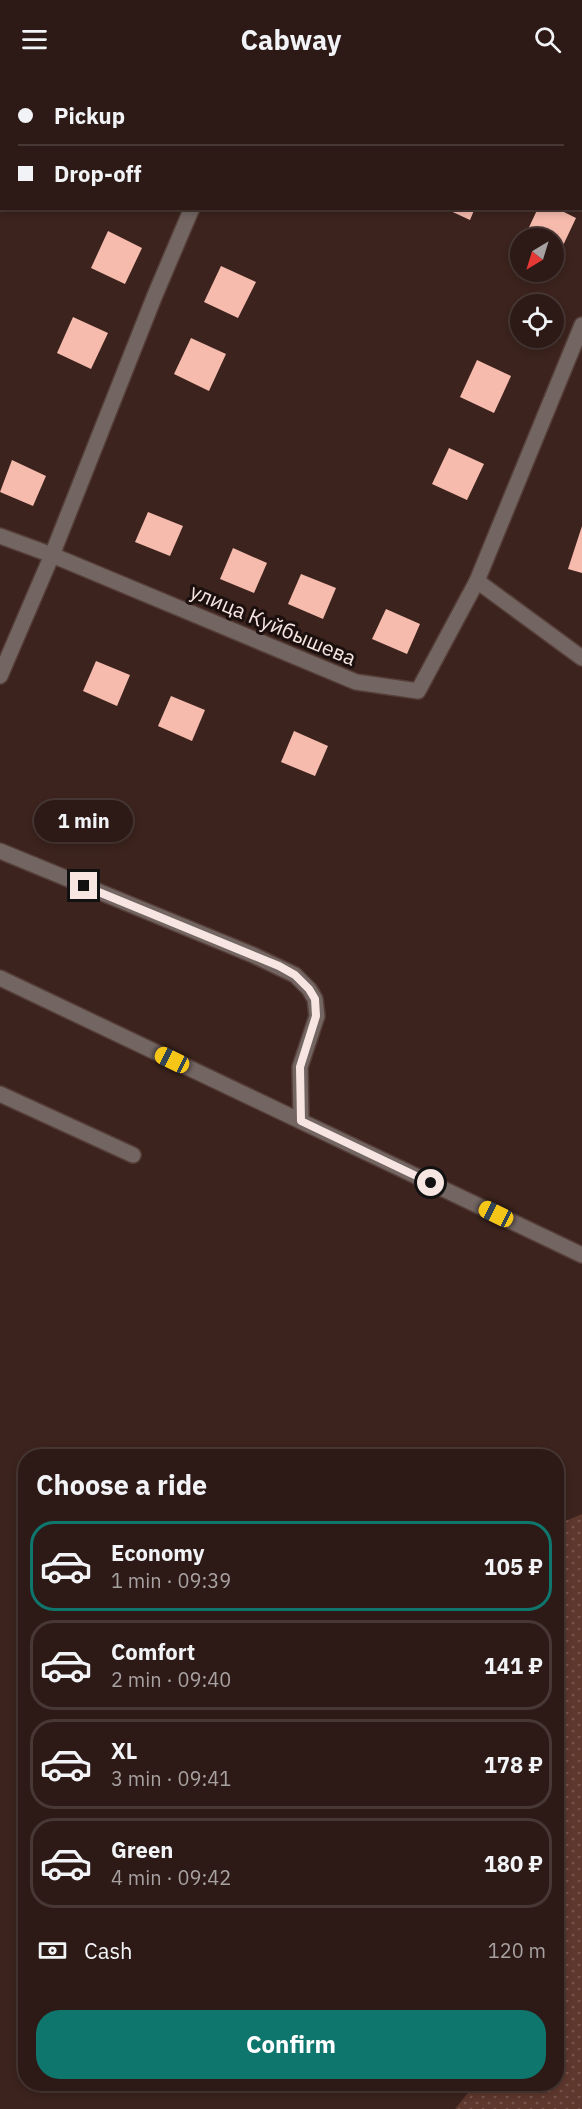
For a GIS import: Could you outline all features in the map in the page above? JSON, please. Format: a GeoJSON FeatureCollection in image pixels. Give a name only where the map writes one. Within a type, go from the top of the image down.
{"type":"FeatureCollection","features":[{"type":"Feature","properties":{"kind":"street"},"geometry":{"type":"LineString","coordinates":[[0,676],[52,555],[191,210]]}},
{"type":"Feature","properties":{"kind":"street"},"geometry":{"type":"LineString","coordinates":[[582,325],[477,581],[582,658]]}},
{"type":"Feature","properties":{"kind":"street","name":"улица Куйбышева"},"geometry":{"type":"LineString","coordinates":[[0,537],[52,555],[356,682],[418,691],[477,581]]}},
{"type":"Feature","properties":{"kind":"street"},"geometry":{"type":"LineString","coordinates":[[0,851],[253,955],[295,975],[315,999],[316,1016],[300,1067],[301,1120]]}},
{"type":"Feature","properties":{"kind":"street"},"geometry":{"type":"LineString","coordinates":[[0,978],[582,1255]]}},
{"type":"Feature","properties":{"kind":"street"},"geometry":{"type":"LineString","coordinates":[[0,1094],[133,1155]]}},
{"type":"Feature","properties":{"kind":"shaded area"},"geometry":{"type":"Polygon","coordinates":[[[582,1514],[582,2109],[455,2109],[469,2091],[564,2091],[564,1522],[582,1514]]]}},
{"type":"Feature","properties":{"kind":"building"},"geometry":{"type":"Polygon","coordinates":[[[448,210],[474,210],[470,220],[448,210]]]}},
{"type":"Feature","properties":{"kind":"building"},"geometry":{"type":"Polygon","coordinates":[[[537,210],[560,210],[576,218],[564,243],[564,228],[529,228],[537,210]]]}},
{"type":"Feature","properties":{"kind":"building"},"geometry":{"type":"Polygon","coordinates":[[[108,231],[142,248],[125,284],[91,268],[108,231]]]}},
{"type":"Feature","properties":{"kind":"building"},"geometry":{"type":"Polygon","coordinates":[[[221,266],[256,282],[238,318],[204,302],[221,266]]]}},
{"type":"Feature","properties":{"kind":"building"},"geometry":{"type":"Polygon","coordinates":[[[73,317],[108,333],[91,369],[57,353],[73,317]]]}},
{"type":"Feature","properties":{"kind":"building"},"geometry":{"type":"Polygon","coordinates":[[[191,338],[226,354],[209,391],[174,374],[191,338]]]}},
{"type":"Feature","properties":{"kind":"building"},"geometry":{"type":"Polygon","coordinates":[[[477,360],[511,376],[494,413],[460,397],[477,360]]]}},
{"type":"Feature","properties":{"kind":"building"},"geometry":{"type":"Polygon","coordinates":[[[449,448],[484,464],[467,500],[432,484],[449,448]]]}},
{"type":"Feature","properties":{"kind":"building"},"geometry":{"type":"Polygon","coordinates":[[[12,460],[46,476],[33,506],[0,492],[12,460]]]}},
{"type":"Feature","properties":{"kind":"building"},"geometry":{"type":"Polygon","coordinates":[[[148,512],[183,526],[170,556],[135,542],[148,512]]]}},
{"type":"Feature","properties":{"kind":"building"},"geometry":{"type":"Polygon","coordinates":[[[582,526],[582,573],[568,569],[582,526]]]}},
{"type":"Feature","properties":{"kind":"building"},"geometry":{"type":"Polygon","coordinates":[[[233,548],[267,563],[254,593],[220,579],[233,548]]]}},
{"type":"Feature","properties":{"kind":"building"},"geometry":{"type":"Polygon","coordinates":[[[301,574],[336,588],[323,619],[288,604],[301,574]]]}},
{"type":"Feature","properties":{"kind":"building"},"geometry":{"type":"Polygon","coordinates":[[[386,609],[420,624],[407,654],[372,639],[386,609]]]}},
{"type":"Feature","properties":{"kind":"building"},"geometry":{"type":"Polygon","coordinates":[[[96,661],[130,675],[117,706],[83,691],[96,661]]]}},
{"type":"Feature","properties":{"kind":"building"},"geometry":{"type":"Polygon","coordinates":[[[171,696],[205,710],[192,741],[158,726],[171,696]]]}},
{"type":"Feature","properties":{"kind":"building"},"geometry":{"type":"Polygon","coordinates":[[[294,731],[328,746],[315,776],[281,762],[294,731]]]}},
{"type":"Feature","properties":{"kind":"route"},"geometry":{"type":"LineString","coordinates":[[84,886],[253,955],[295,975],[315,999],[316,1016],[300,1067],[301,1121],[431,1183]]}}]}
